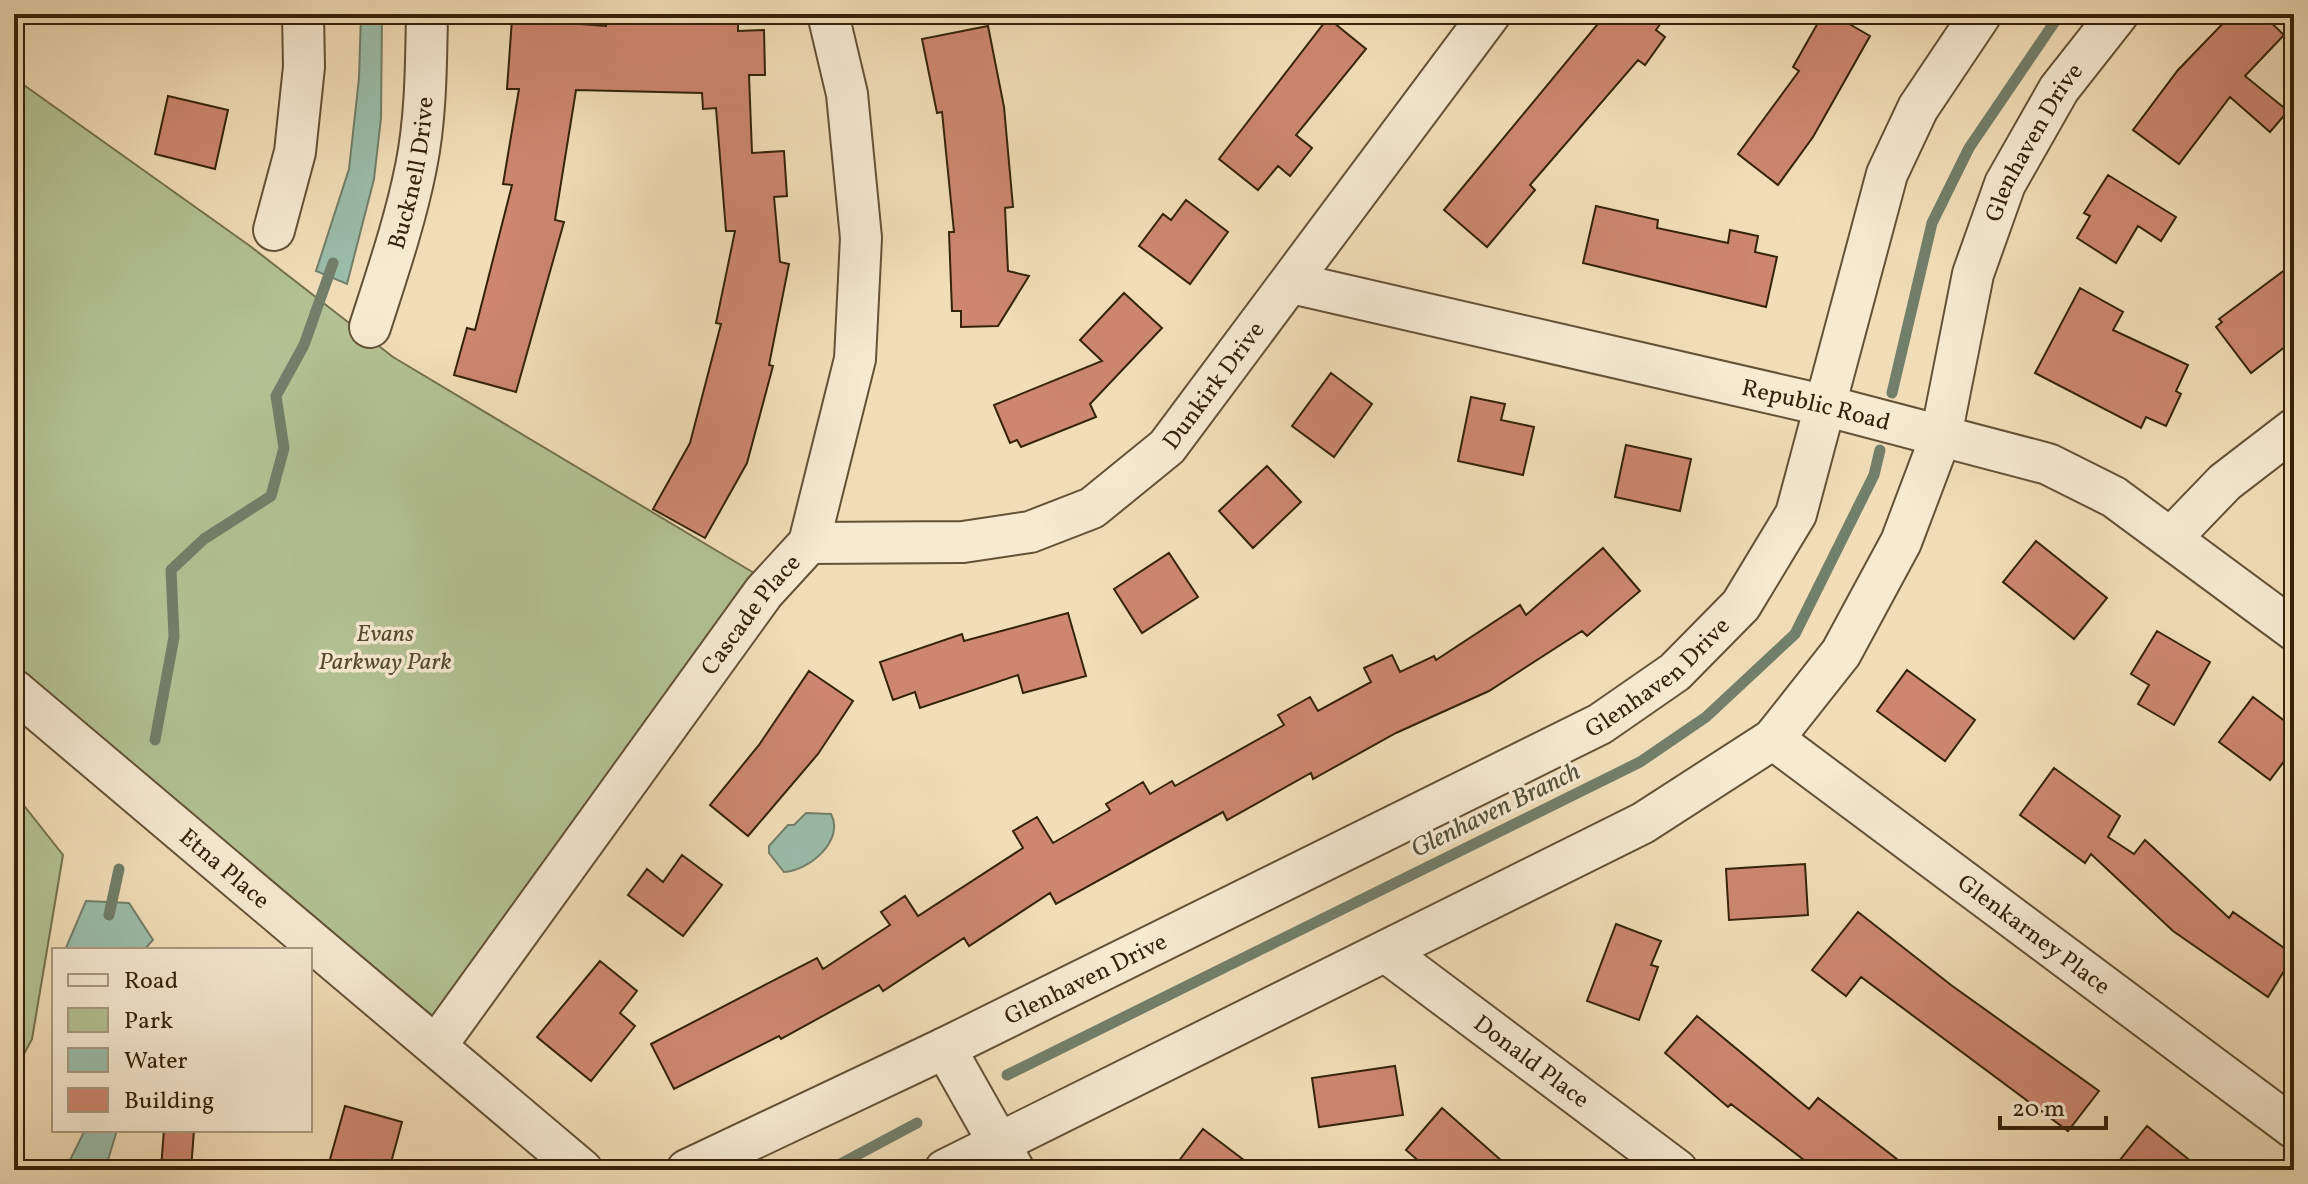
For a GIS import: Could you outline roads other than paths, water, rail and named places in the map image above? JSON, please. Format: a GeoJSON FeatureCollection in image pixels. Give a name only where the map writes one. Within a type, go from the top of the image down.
{"type":"FeatureCollection","features":[{"type":"Feature","properties":{"kind":"street"},"geometry":{"type":"LineString","coordinates":[[274,230],[295,152],[304,67],[303,14]]}},
{"type":"Feature","properties":{"kind":"street","name":"Bucknell Drive"},"geometry":{"type":"LineString","coordinates":[[370,327],[397,243],[416,165],[426,73],[427,14]]}},
{"type":"Feature","properties":{"kind":"street","name":"Cascade Place"},"geometry":{"type":"LineString","coordinates":[[436,1046],[764,592],[809,543],[855,359],[861,238],[847,94],[828,14]]}},
{"type":"Feature","properties":{"kind":"street","name":"Dunkirk Drive"},"geometry":{"type":"LineString","coordinates":[[809,543],[963,542],[1030,532],[1092,508],[1167,447],[1490,14]]}},
{"type":"Feature","properties":{"kind":"street","name":"Glenhaven Drive"},"geometry":{"type":"LineString","coordinates":[[687,1170],[945,1048],[1600,724],[1675,672],[1741,605],[1796,514],[1887,174],[1918,108],[1981,14]]}},
{"type":"Feature","properties":{"kind":"street","name":"Glenhaven Drive"},"geometry":{"type":"LineString","coordinates":[[945,1170],[1006,1156],[1386,952],[1643,823],[1773,739],[1841,653],[1901,542],[1941,436],[1973,274],[2005,184],[2059,89],[2118,14]]}},
{"type":"Feature","properties":{"kind":"street","name":"Republic Road"},"geometry":{"type":"LineString","coordinates":[[1292,283],[1827,406],[2048,464],[2114,497],[2294,630]]}},
{"type":"Feature","properties":{"kind":"street"},"geometry":{"type":"LineString","coordinates":[[2171,538],[2225,482],[2294,429]]}},
{"type":"Feature","properties":{"kind":"street","name":"Etna Place"},"geometry":{"type":"LineString","coordinates":[[14,690],[582,1170]]}},
{"type":"Feature","properties":{"kind":"street","name":"Glenkarney Place"},"geometry":{"type":"LineString","coordinates":[[1773,739],[2294,1128]]}},
{"type":"Feature","properties":{"kind":"street","name":"Donald Place"},"geometry":{"type":"LineString","coordinates":[[1386,952],[1677,1170]]}},
{"type":"Feature","properties":{"kind":"street"},"geometry":{"type":"LineString","coordinates":[[945,1048],[1006,1156]]}},
{"type":"Feature","properties":{"kind":"water"},"geometry":{"type":"Polygon","coordinates":[[[361,14],[382,14],[381,118],[374,179],[347,284],[316,271],[349,169],[359,78],[361,14]]]}},
{"type":"Feature","properties":{"kind":"water"},"geometry":{"type":"Polygon","coordinates":[[[806,813],[831,814],[833,834],[829,844],[814,860],[784,872],[769,853],[769,846],[788,825],[794,825],[806,813]]]}},
{"type":"Feature","properties":{"kind":"water"},"geometry":{"type":"Polygon","coordinates":[[[86,901],[129,903],[153,940],[146,948],[66,948],[86,901]]]}},
{"type":"Feature","properties":{"kind":"water"},"geometry":{"type":"Polygon","coordinates":[[[84,1132],[116,1132],[105,1170],[65,1170],[84,1132]]]}},
{"type":"Feature","properties":{"kind":"waterway","name":"Glenhaven Branch"},"geometry":{"type":"LineString","coordinates":[[1892,393],[1932,223],[1969,148],[2060,14]]}},
{"type":"Feature","properties":{"kind":"waterway"},"geometry":{"type":"LineString","coordinates":[[155,740],[174,637],[171,570],[204,539],[271,496],[284,448],[276,396],[304,345],[333,263]]}},
{"type":"Feature","properties":{"kind":"waterway","name":"Glenhaven Branch"},"geometry":{"type":"LineString","coordinates":[[1007,1075],[1640,762],[1706,717],[1795,634],[1874,475],[1880,450]]}},
{"type":"Feature","properties":{"kind":"waterway"},"geometry":{"type":"LineString","coordinates":[[109,915],[119,869]]}},
{"type":"Feature","properties":{"kind":"waterway","name":"Glenhaven Branch"},"geometry":{"type":"LineString","coordinates":[[829,1170],[917,1123]]}},
{"type":"Feature","properties":{"kind":"park label","name":"Evans Parkway Park"},"geometry":{"type":"Point","coordinates":[385,647]}}]}
